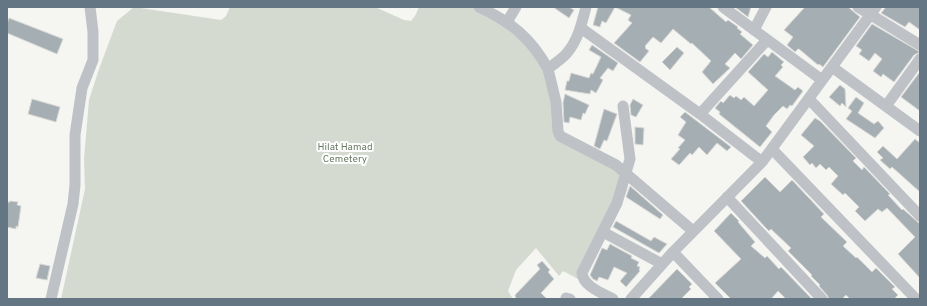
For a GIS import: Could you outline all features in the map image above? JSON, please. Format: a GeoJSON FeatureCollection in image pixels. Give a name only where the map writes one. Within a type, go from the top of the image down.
{"type":"FeatureCollection","features":[{"type":"Feature","properties":{"kind":"street"},"geometry":{"type":"LineString","coordinates":[[51,299],[73,204],[76,136],[82,88],[93,60],[93,38],[90,7]]}},
{"type":"Feature","properties":{"kind":"street"},"geometry":{"type":"LineString","coordinates":[[479,7],[507,22],[530,42],[540,54],[548,69],[556,102],[558,131],[560,136],[616,165],[693,231]]}},
{"type":"Feature","properties":{"kind":"street"},"geometry":{"type":"LineString","coordinates":[[507,22],[516,7]]}},
{"type":"Feature","properties":{"kind":"street"},"geometry":{"type":"LineString","coordinates":[[548,69],[567,53],[575,42],[581,28],[586,7]]}},
{"type":"Feature","properties":{"kind":"street"},"geometry":{"type":"LineString","coordinates":[[723,7],[822,80]]}},
{"type":"Feature","properties":{"kind":"street"},"geometry":{"type":"LineString","coordinates":[[754,30],[766,7]]}},
{"type":"Feature","properties":{"kind":"street"},"geometry":{"type":"LineString","coordinates":[[858,7],[873,11],[920,45]]}},
{"type":"Feature","properties":{"kind":"street"},"geometry":{"type":"LineString","coordinates":[[631,299],[693,231],[762,162],[873,11]]}},
{"type":"Feature","properties":{"kind":"street"},"geometry":{"type":"LineString","coordinates":[[581,28],[700,114],[762,162]]}},
{"type":"Feature","properties":{"kind":"street"},"geometry":{"type":"LineString","coordinates":[[700,114],[767,40]]}},
{"type":"Feature","properties":{"kind":"street"},"geometry":{"type":"LineString","coordinates":[[886,106],[920,59]]}},
{"type":"Feature","properties":{"kind":"street"},"geometry":{"type":"LineString","coordinates":[[832,67],[920,131]]}},
{"type":"Feature","properties":{"kind":"street"},"geometry":{"type":"LineString","coordinates":[[809,99],[920,216]]}},
{"type":"Feature","properties":{"kind":"street"},"geometry":{"type":"LineString","coordinates":[[613,299],[586,283],[582,278],[582,273],[617,204],[630,159],[623,106]]}},
{"type":"Feature","properties":{"kind":"street"},"geometry":{"type":"LineString","coordinates":[[772,149],[914,295]]}},
{"type":"Feature","properties":{"kind":"street"},"geometry":{"type":"LineString","coordinates":[[727,197],[822,299]]}},
{"type":"Feature","properties":{"kind":"street"},"geometry":{"type":"LineString","coordinates":[[603,232],[662,264]]}},
{"type":"Feature","properties":{"kind":"street"},"geometry":{"type":"LineString","coordinates":[[673,252],[718,299]]}},
{"type":"Feature","properties":{"kind":"green space","name":"Hilat Hamad Cemetery"},"geometry":{"type":"Polygon","coordinates":[[[134,7],[221,20],[226,16],[230,7],[375,7],[404,20],[411,21],[419,7],[479,7],[512,24],[546,61],[557,138],[622,171],[628,184],[627,190],[611,224],[580,280],[563,271],[559,276],[536,248],[516,270],[508,291],[513,299],[61,299],[85,189],[84,159],[89,100],[117,21],[134,7]]]}},
{"type":"Feature","properties":{"kind":"building"},"geometry":{"type":"Polygon","coordinates":[[[553,7],[569,7],[574,10],[569,18],[553,7]]]}},
{"type":"Feature","properties":{"kind":"building"},"geometry":{"type":"Polygon","coordinates":[[[598,7],[615,7],[606,23],[602,21],[600,27],[593,25],[598,7]]]}},
{"type":"Feature","properties":{"kind":"building"},"geometry":{"type":"Polygon","coordinates":[[[615,7],[709,7],[726,22],[728,20],[738,27],[737,28],[742,32],[740,34],[753,45],[741,59],[735,53],[725,64],[730,68],[713,84],[702,72],[711,61],[692,43],[691,44],[673,29],[661,43],[653,37],[645,46],[645,48],[649,51],[640,62],[614,43],[632,23],[628,20],[631,15],[615,7]]]}},
{"type":"Feature","properties":{"kind":"building"},"geometry":{"type":"Polygon","coordinates":[[[735,7],[751,7],[748,17],[735,7]]]}},
{"type":"Feature","properties":{"kind":"building"},"geometry":{"type":"Polygon","coordinates":[[[805,7],[848,7],[860,17],[823,67],[819,64],[818,65],[799,49],[795,52],[787,45],[793,37],[784,30],[805,7]]]}},
{"type":"Feature","properties":{"kind":"building"},"geometry":{"type":"Polygon","coordinates":[[[886,7],[920,7],[920,30],[909,22],[905,27],[881,13],[886,7]]]}},
{"type":"Feature","properties":{"kind":"building"},"geometry":{"type":"Polygon","coordinates":[[[9,18],[63,39],[57,54],[7,33],[9,18]]]}},
{"type":"Feature","properties":{"kind":"building"},"geometry":{"type":"Polygon","coordinates":[[[872,24],[920,52],[914,55],[894,82],[883,74],[881,77],[873,71],[882,59],[875,53],[869,61],[859,54],[862,50],[856,46],[872,24]]]}},
{"type":"Feature","properties":{"kind":"building"},"geometry":{"type":"Polygon","coordinates":[[[592,45],[618,63],[613,71],[608,68],[600,78],[603,80],[596,93],[591,90],[590,94],[565,90],[571,73],[589,78],[591,73],[593,74],[601,57],[589,50],[592,45]]]}},
{"type":"Feature","properties":{"kind":"building"},"geometry":{"type":"Polygon","coordinates":[[[677,47],[684,53],[670,70],[662,62],[677,47]]]}},
{"type":"Feature","properties":{"kind":"building"},"geometry":{"type":"Polygon","coordinates":[[[772,52],[784,62],[781,65],[783,67],[775,76],[795,90],[798,87],[803,91],[792,106],[790,105],[787,109],[783,106],[774,115],[766,126],[772,132],[760,147],[719,114],[720,112],[715,108],[721,101],[723,103],[730,95],[734,98],[736,96],[741,100],[744,97],[754,106],[768,90],[748,72],[764,54],[768,57],[772,52]]]}},
{"type":"Feature","properties":{"kind":"building"},"geometry":{"type":"Polygon","coordinates":[[[919,73],[920,74],[920,111],[901,97],[919,73]]]}},
{"type":"Feature","properties":{"kind":"building"},"geometry":{"type":"Polygon","coordinates":[[[840,85],[845,89],[846,107],[842,103],[840,106],[829,97],[840,85]]]}},
{"type":"Feature","properties":{"kind":"building"},"geometry":{"type":"Polygon","coordinates":[[[565,94],[589,105],[585,114],[583,113],[581,120],[570,117],[569,123],[564,122],[563,103],[565,94]]]}},
{"type":"Feature","properties":{"kind":"building"},"geometry":{"type":"Polygon","coordinates":[[[856,97],[864,103],[858,113],[874,124],[878,121],[884,128],[875,138],[846,119],[852,111],[848,108],[856,97]]]}},
{"type":"Feature","properties":{"kind":"building"},"geometry":{"type":"Polygon","coordinates":[[[32,99],[60,107],[56,122],[28,114],[32,99]]]}},
{"type":"Feature","properties":{"kind":"building"},"geometry":{"type":"Polygon","coordinates":[[[633,99],[643,105],[636,117],[631,115],[630,105],[633,99]]]}},
{"type":"Feature","properties":{"kind":"building"},"geometry":{"type":"Polygon","coordinates":[[[604,109],[617,114],[607,141],[604,140],[600,149],[594,146],[604,109]]]}},
{"type":"Feature","properties":{"kind":"building"},"geometry":{"type":"Polygon","coordinates":[[[685,112],[731,147],[727,151],[717,143],[707,155],[699,147],[692,155],[690,153],[679,165],[671,159],[680,149],[678,148],[685,140],[678,135],[686,122],[680,117],[685,112]]]}},
{"type":"Feature","properties":{"kind":"building"},"geometry":{"type":"Polygon","coordinates":[[[815,118],[820,121],[856,158],[853,161],[862,170],[864,167],[890,194],[888,195],[902,210],[903,209],[920,224],[920,278],[898,254],[915,237],[887,208],[882,212],[878,209],[865,221],[855,211],[859,207],[845,193],[843,195],[831,184],[838,176],[829,167],[826,170],[820,164],[816,168],[812,163],[810,165],[803,157],[814,146],[801,135],[815,118]]]}},
{"type":"Feature","properties":{"kind":"building"},"geometry":{"type":"Polygon","coordinates":[[[635,127],[644,128],[643,145],[635,144],[635,127]]]}},
{"type":"Feature","properties":{"kind":"building"},"geometry":{"type":"Polygon","coordinates":[[[915,139],[920,143],[920,192],[892,167],[890,169],[880,160],[883,158],[877,152],[883,146],[897,159],[915,139]]]}},
{"type":"Feature","properties":{"kind":"building"},"geometry":{"type":"Polygon","coordinates":[[[765,177],[780,192],[792,180],[824,214],[821,217],[847,242],[843,246],[872,272],[876,268],[895,287],[892,289],[898,295],[894,299],[850,299],[846,295],[842,299],[829,299],[819,286],[820,285],[811,276],[812,275],[788,251],[791,248],[771,229],[769,231],[741,201],[765,177]]]}},
{"type":"Feature","properties":{"kind":"building"},"geometry":{"type":"Polygon","coordinates":[[[630,186],[663,215],[660,219],[626,197],[630,186]]]}},
{"type":"Feature","properties":{"kind":"building"},"geometry":{"type":"Polygon","coordinates":[[[8,202],[18,202],[17,205],[21,206],[18,227],[16,226],[16,229],[7,227],[7,206],[8,202]]]}},
{"type":"Feature","properties":{"kind":"building"},"geometry":{"type":"Polygon","coordinates":[[[731,213],[755,242],[751,246],[765,258],[767,256],[779,269],[781,267],[812,299],[786,299],[778,291],[771,299],[731,299],[715,283],[741,259],[714,231],[731,213]]]}},
{"type":"Feature","properties":{"kind":"building"},"geometry":{"type":"Polygon","coordinates":[[[616,221],[651,241],[654,237],[667,244],[659,253],[613,227],[616,221]]]}},
{"type":"Feature","properties":{"kind":"building"},"geometry":{"type":"Polygon","coordinates":[[[610,244],[632,256],[631,258],[639,262],[637,266],[640,267],[640,271],[626,287],[620,281],[627,273],[614,267],[608,280],[599,277],[597,281],[590,275],[602,248],[607,250],[610,244]]]}},
{"type":"Feature","properties":{"kind":"building"},"geometry":{"type":"Polygon","coordinates":[[[542,261],[550,270],[548,272],[554,279],[541,293],[547,299],[516,299],[515,295],[540,269],[537,265],[542,261]]]}},
{"type":"Feature","properties":{"kind":"building"},"geometry":{"type":"Polygon","coordinates":[[[40,264],[50,266],[47,280],[36,278],[40,264]]]}},
{"type":"Feature","properties":{"kind":"building"},"geometry":{"type":"Polygon","coordinates":[[[677,269],[692,284],[689,287],[691,289],[681,299],[648,299],[677,269]]]}}]}
